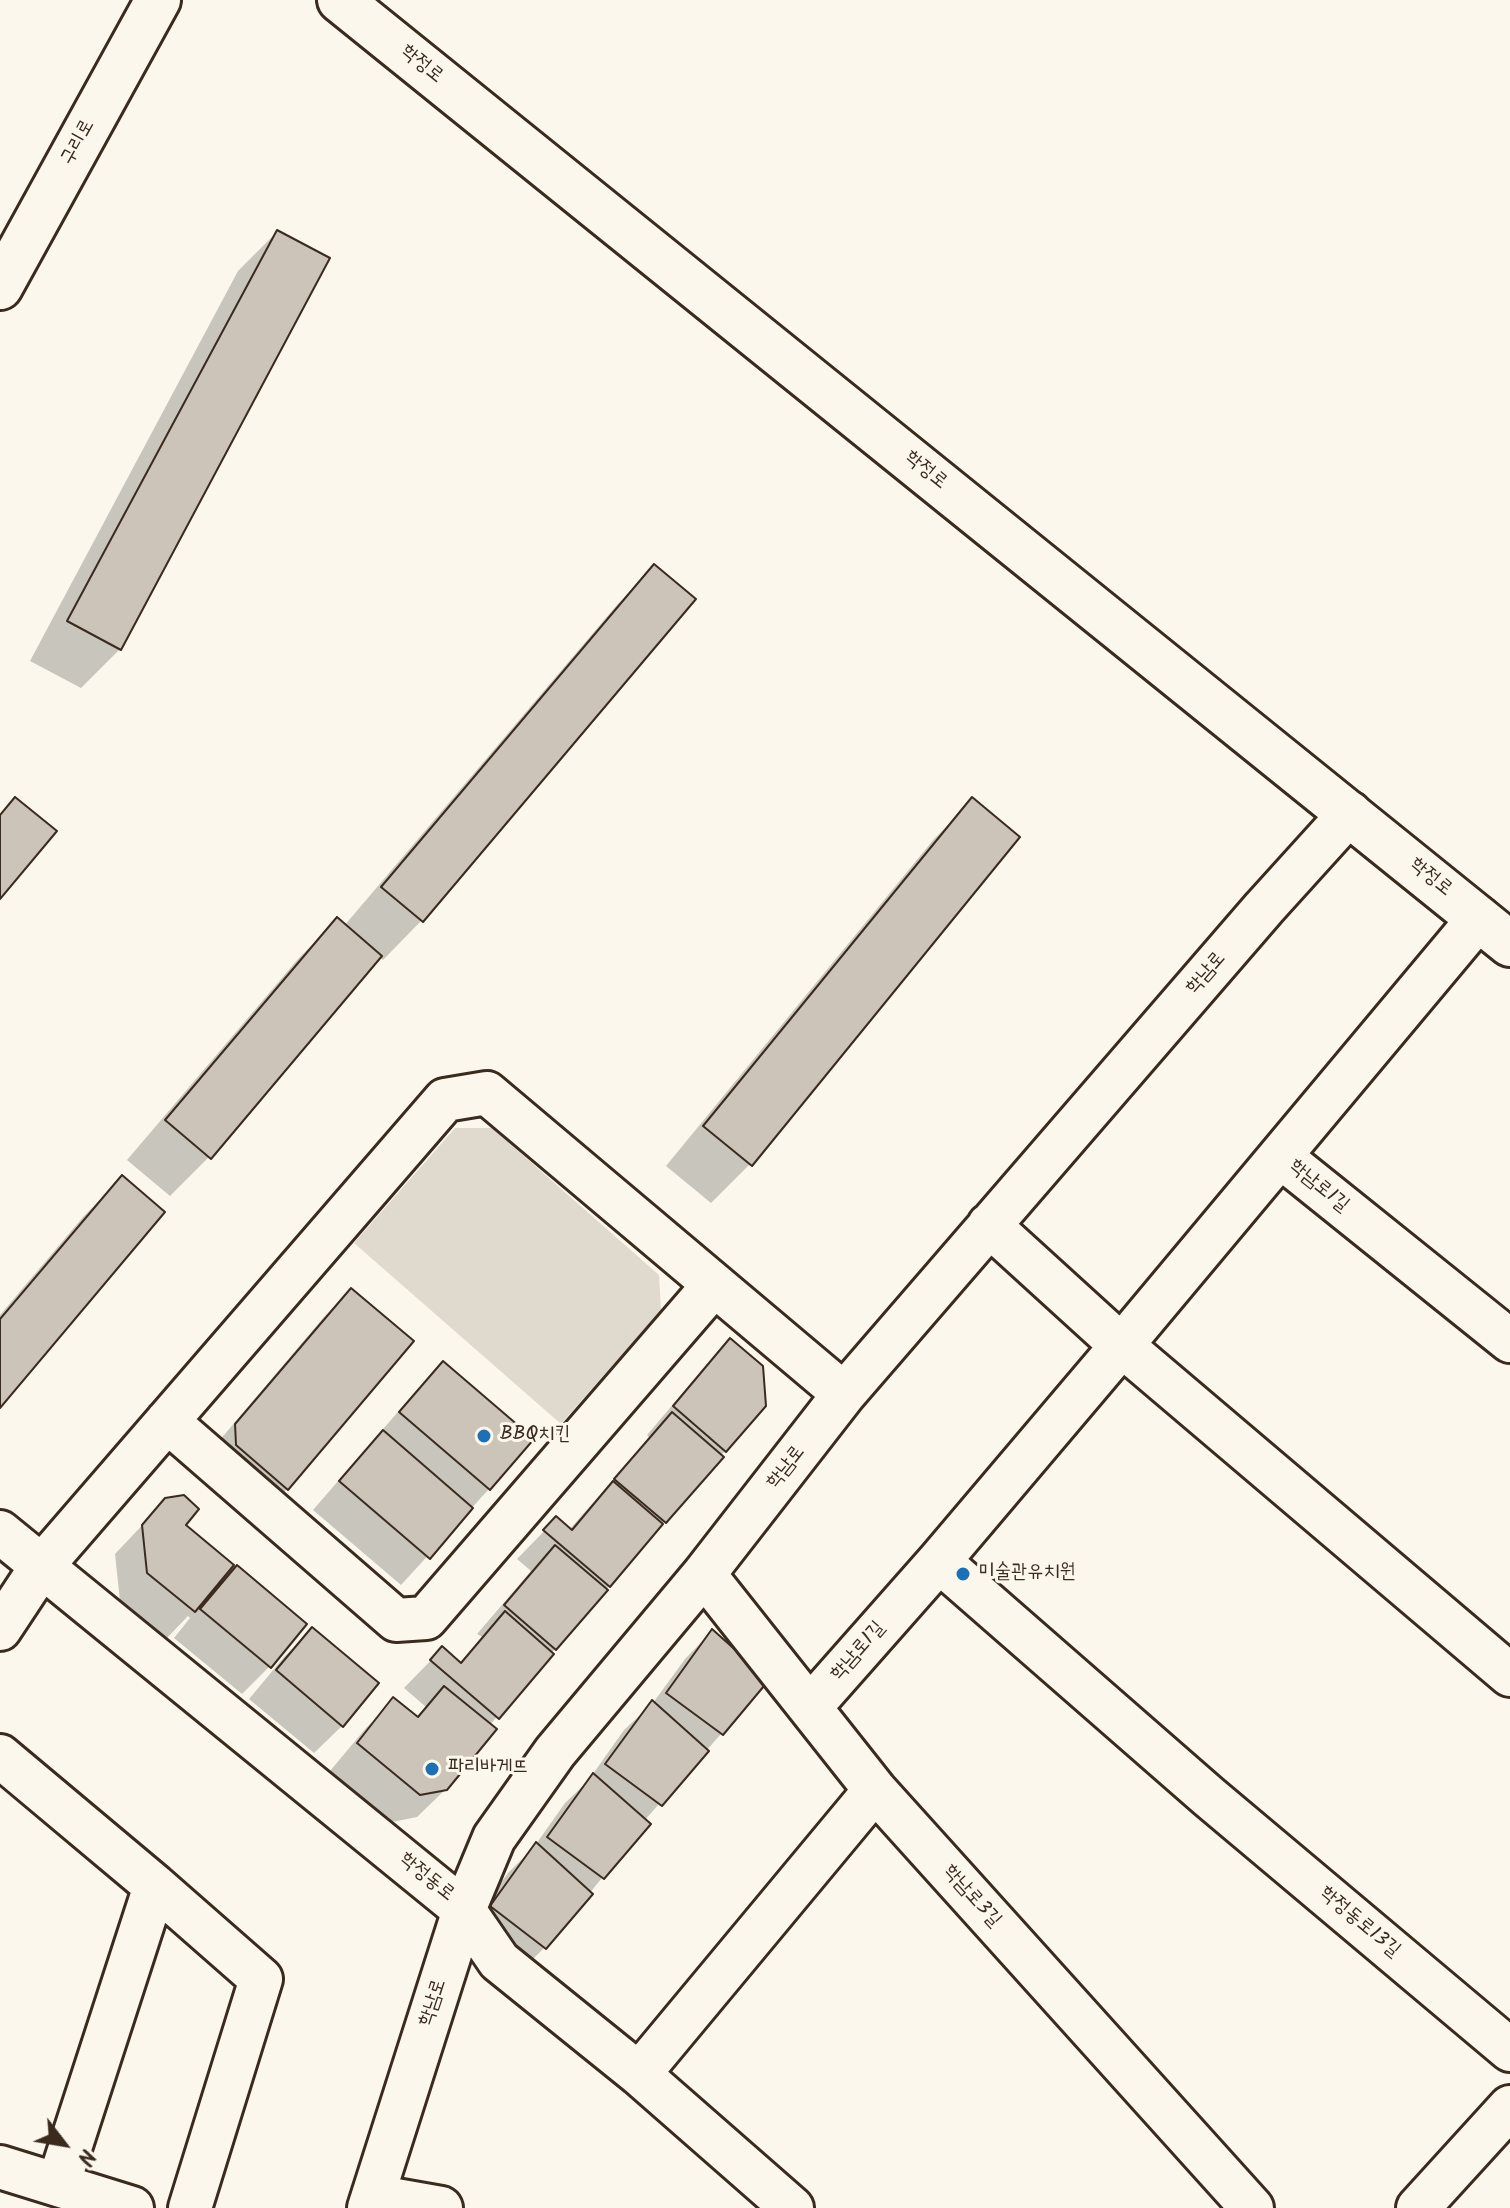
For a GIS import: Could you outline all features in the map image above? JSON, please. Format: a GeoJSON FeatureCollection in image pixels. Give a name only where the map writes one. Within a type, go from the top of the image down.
{"type":"FeatureCollection","features":[{"type":"Feature","properties":{"kind":"main road","name":"구리로"},"geometry":{"type":"LineString","coordinates":[[0,287],[158,0]]}},
{"type":"Feature","properties":{"kind":"main road","name":"학정로"},"geometry":{"type":"LineString","coordinates":[[340,0],[1494,931]]}},
{"type":"Feature","properties":{"kind":"street","name":"학남로"},"geometry":{"type":"LineString","coordinates":[[371,2202],[464,1910],[494,1838],[547,1764],[704,1574],[844,1394],[1253,920],[1350,813]]}},
{"type":"Feature","properties":{"kind":"street"},"geometry":{"type":"LineString","coordinates":[[1281,1157],[1494,931]]}},
{"type":"Feature","properties":{"kind":"street"},"geometry":{"type":"LineString","coordinates":[[0,1629],[41,1567],[445,1100],[487,1093],[844,1394]]}},
{"type":"Feature","properties":{"kind":"street","name":"학남로1길"},"geometry":{"type":"LineString","coordinates":[[811,1706],[939,1561],[1281,1157],[1510,1341]]}},
{"type":"Feature","properties":{"kind":"street"},"geometry":{"type":"LineString","coordinates":[[989,1225],[1122,1345],[1510,1675]]}},
{"type":"Feature","properties":{"kind":"street"},"geometry":{"type":"LineString","coordinates":[[167,1421],[396,1620],[426,1618],[713,1286]]}},
{"type":"Feature","properties":{"kind":"street","name":"학정동로"},"geometry":{"type":"LineString","coordinates":[[0,1532],[464,1910],[499,1961],[639,2074],[792,2208]]}},
{"type":"Feature","properties":{"kind":"street","name":"학정동로13길"},"geometry":{"type":"LineString","coordinates":[[939,1561],[1208,1796],[1510,2050]]}},
{"type":"Feature","properties":{"kind":"street","name":"학남로3길"},"geometry":{"type":"LineString","coordinates":[[704,1574],[875,1790],[1252,2208]]}},
{"type":"Feature","properties":{"kind":"street"},"geometry":{"type":"LineString","coordinates":[[0,1756],[261,1979],[190,2208]]}},
{"type":"Feature","properties":{"kind":"street"},"geometry":{"type":"LineString","coordinates":[[639,2074],[875,1790]]}},
{"type":"Feature","properties":{"kind":"street"},"geometry":{"type":"LineString","coordinates":[[58,2185],[155,1886]]}},
{"type":"Feature","properties":{"kind":"street"},"geometry":{"type":"LineString","coordinates":[[1418,2208],[1510,2107]]}},
{"type":"Feature","properties":{"kind":"street"},"geometry":{"type":"LineString","coordinates":[[0,2167],[132,2208]]}},
{"type":"Feature","properties":{"kind":"street"},"geometry":{"type":"LineString","coordinates":[[371,2202],[441,2208]]}},
{"type":"Feature","properties":{"kind":"shaded area"},"geometry":{"type":"Polygon","coordinates":[[[455,1128],[492,1128],[659,1275],[661,1310],[561,1424],[354,1243],[455,1128]]]}},
{"type":"Feature","properties":{"kind":"building"},"geometry":{"type":"Polygon","coordinates":[[[277,230],[330,258],[121,650],[67,621],[277,230]]]}},
{"type":"Feature","properties":{"kind":"building"},"geometry":{"type":"Polygon","coordinates":[[[654,564],[696,599],[423,922],[381,887],[654,564]]]}},
{"type":"Feature","properties":{"kind":"building"},"geometry":{"type":"Polygon","coordinates":[[[15,797],[57,831],[0,899],[0,815],[15,797]]]}},
{"type":"Feature","properties":{"kind":"building"},"geometry":{"type":"Polygon","coordinates":[[[972,797],[1020,837],[752,1166],[703,1126],[972,797]]]}},
{"type":"Feature","properties":{"kind":"building"},"geometry":{"type":"Polygon","coordinates":[[[337,917],[382,956],[211,1159],[165,1120],[337,917]]]}},
{"type":"Feature","properties":{"kind":"building"},"geometry":{"type":"Polygon","coordinates":[[[122,1175],[165,1212],[0,1408],[0,1319],[122,1175]]]}},
{"type":"Feature","properties":{"kind":"building"},"geometry":{"type":"Polygon","coordinates":[[[351,1288],[414,1341],[288,1490],[236,1445],[235,1424],[351,1288]]]}},
{"type":"Feature","properties":{"kind":"building"},"geometry":{"type":"Polygon","coordinates":[[[730,1338],[763,1366],[766,1406],[726,1452],[673,1406],[730,1338]]]}},
{"type":"Feature","properties":{"kind":"building"},"geometry":{"type":"Polygon","coordinates":[[[443,1361],[534,1439],[490,1490],[399,1412],[443,1361]]]}},
{"type":"Feature","properties":{"kind":"building"},"geometry":{"type":"Polygon","coordinates":[[[672,1412],[724,1457],[666,1523],[614,1479],[672,1412]]]}},
{"type":"Feature","properties":{"kind":"building"},"geometry":{"type":"Polygon","coordinates":[[[383,1430],[473,1508],[430,1559],[339,1481],[383,1430]]]}},
{"type":"Feature","properties":{"kind":"building"},"geometry":{"type":"Polygon","coordinates":[[[613,1481],[663,1524],[610,1587],[543,1530],[556,1516],[572,1530],[613,1481]]]}},
{"type":"Feature","properties":{"kind":"building"},"geometry":{"type":"Polygon","coordinates":[[[184,1495],[199,1509],[186,1525],[234,1565],[195,1612],[147,1573],[142,1525],[165,1498],[184,1495]]]}},
{"type":"Feature","properties":{"kind":"building"},"geometry":{"type":"Polygon","coordinates":[[[555,1545],[608,1590],[556,1650],[504,1605],[555,1545]]]}},
{"type":"Feature","properties":{"kind":"building"},"geometry":{"type":"Polygon","coordinates":[[[237,1565],[307,1624],[271,1668],[200,1609],[237,1565]]]}},
{"type":"Feature","properties":{"kind":"building"},"geometry":{"type":"Polygon","coordinates":[[[505,1611],[554,1654],[499,1719],[430,1660],[442,1646],[461,1663],[505,1611]]]}},
{"type":"Feature","properties":{"kind":"building"},"geometry":{"type":"Polygon","coordinates":[[[312,1627],[379,1683],[343,1727],[276,1670],[312,1627]]]}},
{"type":"Feature","properties":{"kind":"building"},"geometry":{"type":"Polygon","coordinates":[[[712,1629],[769,1680],[723,1735],[666,1693],[712,1629]]]}},
{"type":"Feature","properties":{"kind":"building"},"geometry":{"type":"Polygon","coordinates":[[[444,1686],[497,1729],[447,1790],[420,1795],[357,1743],[393,1697],[418,1717],[444,1686]]]}},
{"type":"Feature","properties":{"kind":"building"},"geometry":{"type":"Polygon","coordinates":[[[652,1700],[709,1751],[662,1806],[605,1764],[652,1700]]]}},
{"type":"Feature","properties":{"kind":"building"},"geometry":{"type":"Polygon","coordinates":[[[593,1773],[651,1824],[604,1879],[547,1837],[593,1773]]]}},
{"type":"Feature","properties":{"kind":"building"},"geometry":{"type":"Polygon","coordinates":[[[536,1842],[593,1894],[546,1949],[490,1906],[536,1842]]]}},
{"type":"Feature","properties":{"kind":"place","name":"BBQ치킨"},"geometry":{"type":"Point","coordinates":[484,1436]}},
{"type":"Feature","properties":{"kind":"place","name":"미술관유치원"},"geometry":{"type":"Point","coordinates":[963,1574]}},
{"type":"Feature","properties":{"kind":"place","name":"파리바게뜨"},"geometry":{"type":"Point","coordinates":[432,1769]}}]}
